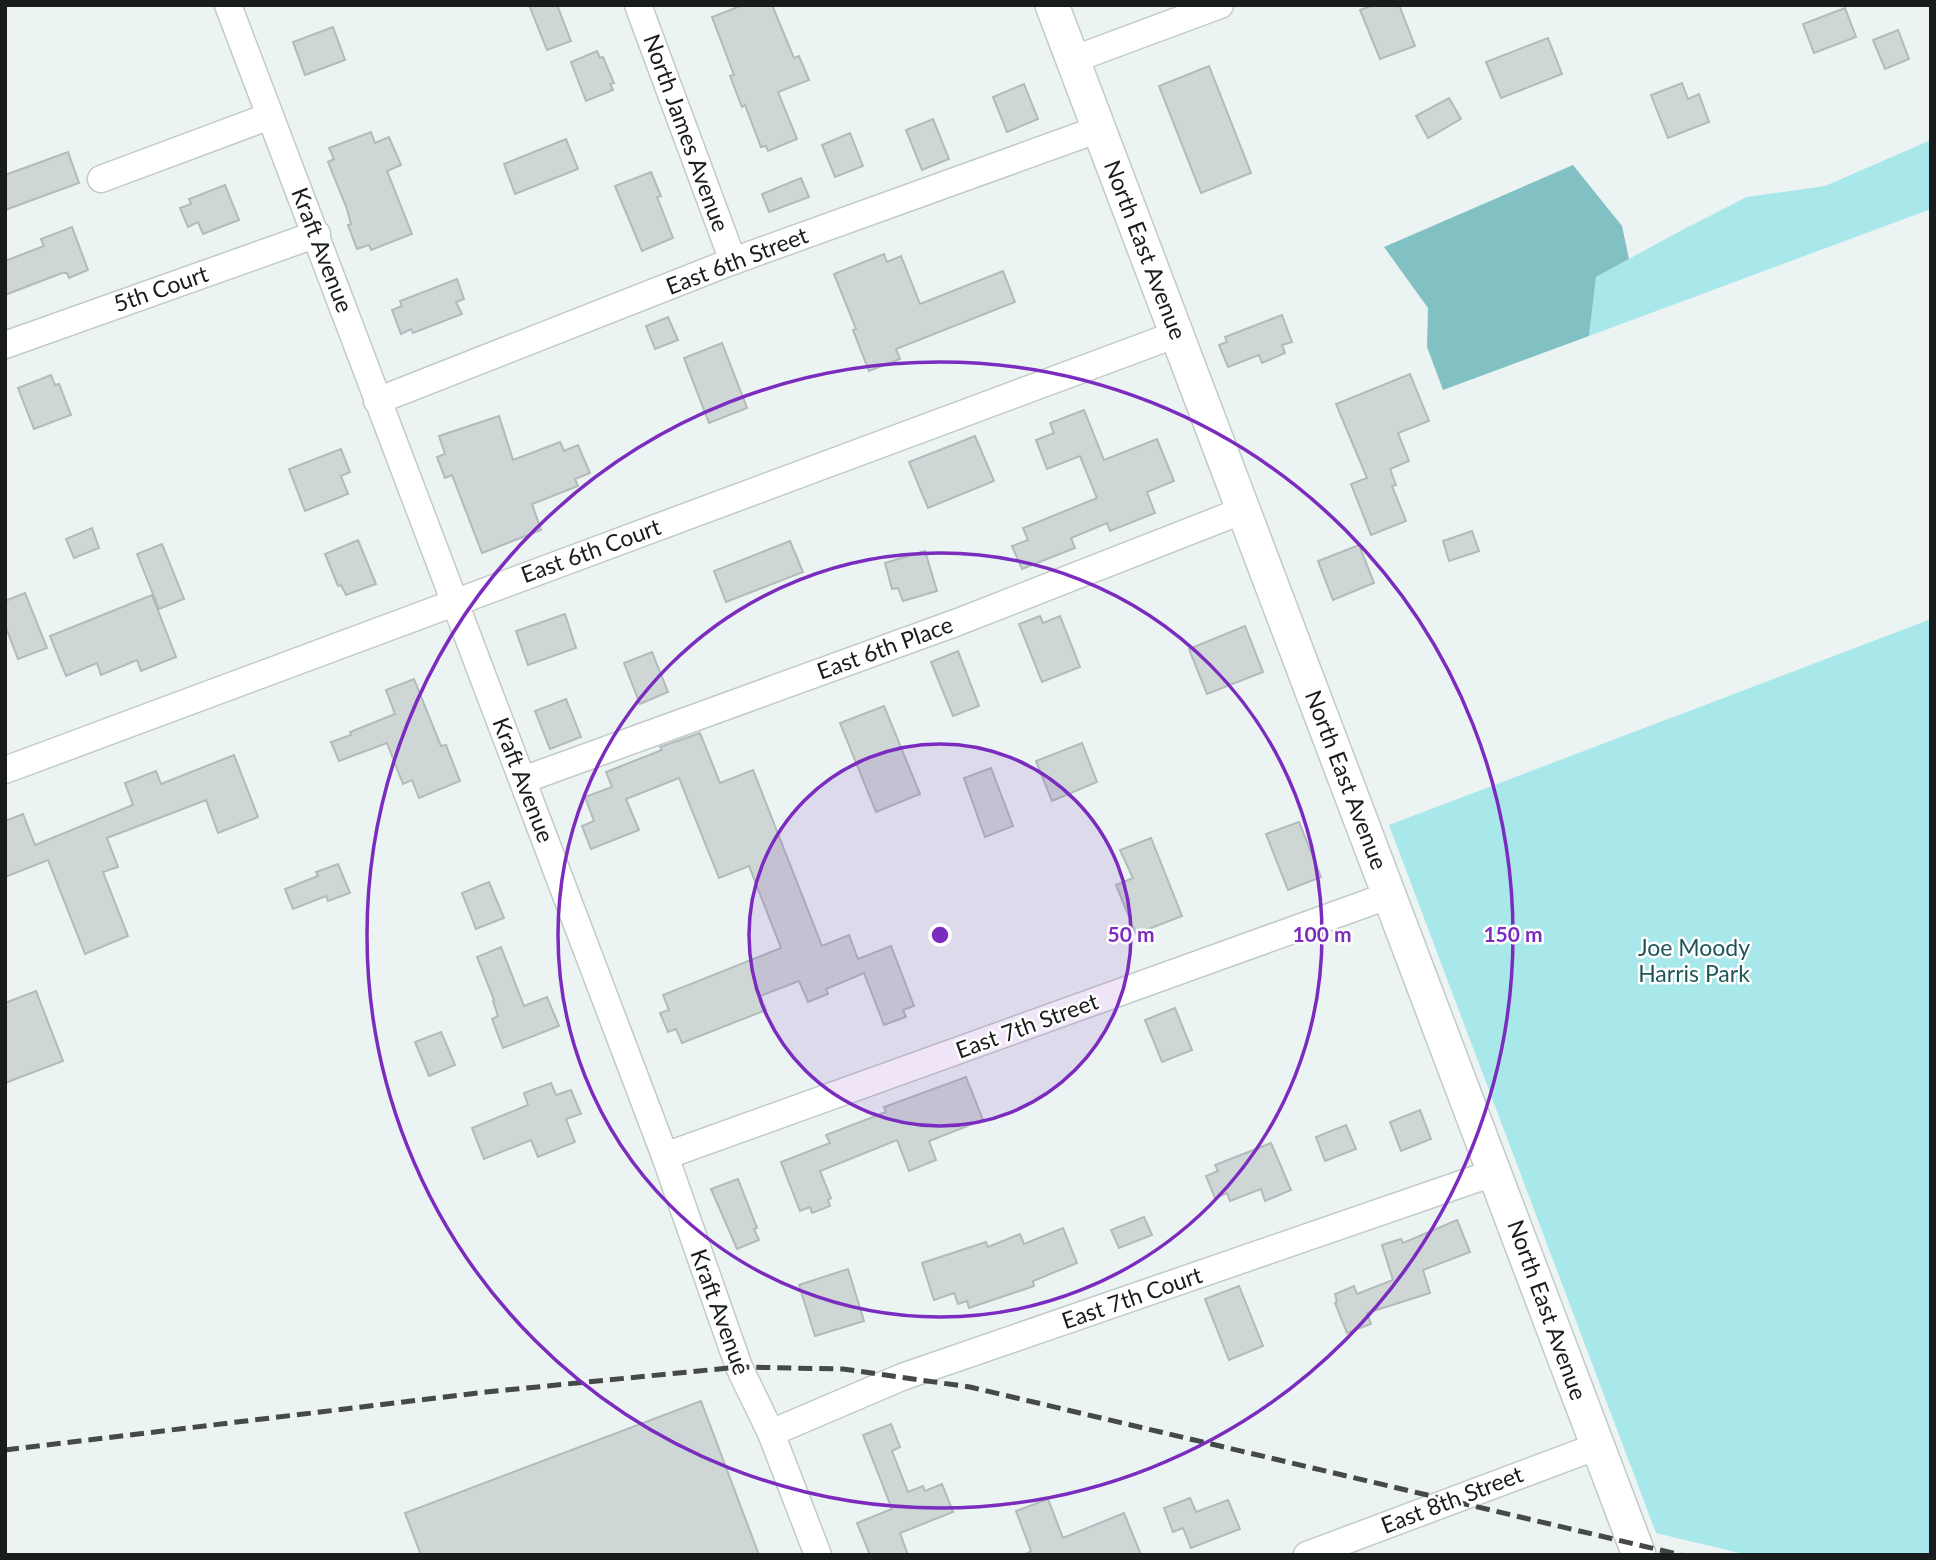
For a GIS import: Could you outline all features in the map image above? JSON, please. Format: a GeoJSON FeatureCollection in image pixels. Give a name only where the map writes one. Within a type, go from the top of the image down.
{"type":"FeatureCollection","features":[{"type":"Feature","properties":{"kind":"main road","name":"North East Avenue"},"geometry":{"type":"LineString","coordinates":[[1052,5],[1639,1555]]}},
{"type":"Feature","properties":{"kind":"street","name":"Kraft Avenue"},"geometry":{"type":"LineString","coordinates":[[228,5],[665,1156],[739,1367],[771,1433],[818,1555]]}},
{"type":"Feature","properties":{"kind":"street","name":"North James Avenue"},"geometry":{"type":"LineString","coordinates":[[638,5],[733,261]]}},
{"type":"Feature","properties":{"kind":"street"},"geometry":{"type":"LineString","coordinates":[[1072,60],[1220,5]]}},
{"type":"Feature","properties":{"kind":"street"},"geometry":{"type":"LineString","coordinates":[[101,179],[270,116]]}},
{"type":"Feature","properties":{"kind":"street","name":"East 6th Street"},"geometry":{"type":"LineString","coordinates":[[377,401],[733,261],[1099,129]]}},
{"type":"Feature","properties":{"kind":"street","name":"5th Court"},"geometry":{"type":"LineString","coordinates":[[5,345],[317,234]]}},
{"type":"Feature","properties":{"kind":"street","name":"East 6th Court"},"geometry":{"type":"LineString","coordinates":[[5,770],[1177,334]]}},
{"type":"Feature","properties":{"kind":"street","name":"East 6th Place"},"geometry":{"type":"LineString","coordinates":[[523,780],[958,622],[1244,510]]}},
{"type":"Feature","properties":{"kind":"street","name":"East 7th Street"},"geometry":{"type":"LineString","coordinates":[[665,1156],[1390,895]]}},
{"type":"Feature","properties":{"kind":"street","name":"East 7th Court"},"geometry":{"type":"LineString","coordinates":[[771,1433],[902,1377],[1496,1172]]}},
{"type":"Feature","properties":{"kind":"street","name":"East 8th Street"},"geometry":{"type":"LineString","coordinates":[[1307,1555],[1598,1446]]}},
{"type":"Feature","properties":{"kind":"green space"},"geometry":{"type":"Polygon","coordinates":[[[1931,140],[1931,209],[1589,336],[1596,277],[1747,197],[1825,186],[1931,140]]]}},
{"type":"Feature","properties":{"kind":"green space","name":"Joe Moody Harris Park"},"geometry":{"type":"Polygon","coordinates":[[[1931,619],[1931,1555],[1748,1555],[1656,1533],[1389,825],[1931,619]]]}},
{"type":"Feature","properties":{"kind":"shaded area"},"geometry":{"type":"Polygon","coordinates":[[[1573,165],[1622,226],[1629,259],[1596,277],[1589,336],[1443,390],[1427,347],[1428,308],[1384,247],[1573,165]]]}},
{"type":"Feature","properties":{"kind":"building"},"geometry":{"type":"Polygon","coordinates":[[[529,5],[557,5],[571,41],[547,50],[529,5]]]}},
{"type":"Feature","properties":{"kind":"building"},"geometry":{"type":"Polygon","coordinates":[[[743,5],[772,5],[794,58],[799,56],[809,80],[778,92],[797,139],[768,151],[766,146],[761,147],[745,105],[742,107],[730,76],[734,75],[712,17],[743,5]]]}},
{"type":"Feature","properties":{"kind":"building"},"geometry":{"type":"Polygon","coordinates":[[[1373,5],[1399,5],[1415,46],[1380,59],[1360,10],[1373,5]]]}},
{"type":"Feature","properties":{"kind":"building"},"geometry":{"type":"Polygon","coordinates":[[[1845,8],[1856,37],[1814,53],[1803,24],[1845,8]]]}},
{"type":"Feature","properties":{"kind":"building"},"geometry":{"type":"Polygon","coordinates":[[[333,27],[345,60],[305,75],[293,42],[333,27]]]}},
{"type":"Feature","properties":{"kind":"building"},"geometry":{"type":"Polygon","coordinates":[[[1898,30],[1909,59],[1885,69],[1873,40],[1898,30]]]}},
{"type":"Feature","properties":{"kind":"building"},"geometry":{"type":"Polygon","coordinates":[[[1548,38],[1562,74],[1501,98],[1486,62],[1548,38]]]}},
{"type":"Feature","properties":{"kind":"building"},"geometry":{"type":"Polygon","coordinates":[[[597,51],[600,58],[603,57],[614,83],[610,84],[613,90],[586,101],[571,62],[597,51]]]}},
{"type":"Feature","properties":{"kind":"building"},"geometry":{"type":"Polygon","coordinates":[[[1209,66],[1251,173],[1201,193],[1159,86],[1209,66]]]}},
{"type":"Feature","properties":{"kind":"building"},"geometry":{"type":"Polygon","coordinates":[[[1682,83],[1688,99],[1699,94],[1709,122],[1668,138],[1651,95],[1682,83]]]}},
{"type":"Feature","properties":{"kind":"building"},"geometry":{"type":"Polygon","coordinates":[[[1024,84],[1038,119],[1007,132],[993,97],[1024,84]]]}},
{"type":"Feature","properties":{"kind":"building"},"geometry":{"type":"Polygon","coordinates":[[[1449,98],[1461,119],[1428,138],[1416,116],[1449,98]]]}},
{"type":"Feature","properties":{"kind":"building"},"geometry":{"type":"Polygon","coordinates":[[[933,119],[949,159],[922,170],[906,130],[933,119]]]}},
{"type":"Feature","properties":{"kind":"building"},"geometry":{"type":"Polygon","coordinates":[[[371,132],[375,143],[389,137],[401,165],[387,171],[412,234],[371,250],[369,245],[357,249],[348,225],[351,224],[347,209],[328,162],[334,159],[329,148],[371,132]]]}},
{"type":"Feature","properties":{"kind":"building"},"geometry":{"type":"Polygon","coordinates":[[[850,133],[863,166],[835,177],[822,145],[850,133]]]}},
{"type":"Feature","properties":{"kind":"building"},"geometry":{"type":"Polygon","coordinates":[[[566,139],[578,169],[515,194],[504,164],[566,139]]]}},
{"type":"Feature","properties":{"kind":"building"},"geometry":{"type":"Polygon","coordinates":[[[68,152],[79,183],[5,210],[5,175],[68,152]]]}},
{"type":"Feature","properties":{"kind":"building"},"geometry":{"type":"Polygon","coordinates":[[[651,172],[661,196],[657,197],[673,238],[642,251],[615,186],[651,172]]]}},
{"type":"Feature","properties":{"kind":"building"},"geometry":{"type":"Polygon","coordinates":[[[801,178],[809,197],[769,212],[762,194],[801,178]]]}},
{"type":"Feature","properties":{"kind":"building"},"geometry":{"type":"Polygon","coordinates":[[[225,185],[239,220],[203,234],[198,222],[188,227],[180,208],[191,204],[189,199],[225,185]]]}},
{"type":"Feature","properties":{"kind":"building"},"geometry":{"type":"Polygon","coordinates":[[[72,227],[88,270],[69,278],[67,273],[62,273],[5,295],[5,261],[44,246],[41,239],[72,227]]]}},
{"type":"Feature","properties":{"kind":"building"},"geometry":{"type":"Polygon","coordinates":[[[884,254],[887,262],[901,256],[920,304],[1003,271],[1015,302],[896,349],[900,359],[869,371],[834,274],[884,254]]]}},
{"type":"Feature","properties":{"kind":"building"},"geometry":{"type":"Polygon","coordinates":[[[457,279],[464,299],[456,302],[462,314],[413,333],[411,329],[401,334],[392,310],[402,306],[400,301],[457,279]]]}},
{"type":"Feature","properties":{"kind":"building"},"geometry":{"type":"Polygon","coordinates":[[[1282,315],[1292,342],[1282,345],[1285,353],[1262,363],[1259,355],[1228,367],[1219,345],[1227,342],[1225,337],[1282,315]]]}},
{"type":"Feature","properties":{"kind":"building"},"geometry":{"type":"Polygon","coordinates":[[[668,317],[678,340],[655,349],[646,326],[668,317]]]}},
{"type":"Feature","properties":{"kind":"building"},"geometry":{"type":"Polygon","coordinates":[[[722,343],[747,408],[709,423],[684,358],[722,343]]]}},
{"type":"Feature","properties":{"kind":"building"},"geometry":{"type":"Polygon","coordinates":[[[1410,374],[1429,421],[1398,433],[1409,461],[1390,469],[1396,485],[1392,486],[1406,521],[1371,535],[1351,484],[1367,478],[1336,404],[1410,374]]]}},
{"type":"Feature","properties":{"kind":"building"},"geometry":{"type":"Polygon","coordinates":[[[51,375],[55,385],[59,384],[71,415],[34,429],[18,388],[51,375]]]}},
{"type":"Feature","properties":{"kind":"building"},"geometry":{"type":"Polygon","coordinates":[[[1084,410],[1104,460],[1157,439],[1174,481],[1147,492],[1155,513],[1110,531],[1107,523],[1071,538],[1075,548],[1022,569],[1012,546],[1028,540],[1023,528],[1097,498],[1080,456],[1047,469],[1036,440],[1054,433],[1050,423],[1084,410]]]}},
{"type":"Feature","properties":{"kind":"building"},"geometry":{"type":"Polygon","coordinates":[[[499,416],[513,460],[560,442],[564,451],[578,445],[590,473],[575,479],[578,486],[532,504],[541,530],[482,553],[452,475],[445,478],[437,457],[445,454],[439,436],[499,416]]]}},
{"type":"Feature","properties":{"kind":"building"},"geometry":{"type":"Polygon","coordinates":[[[975,436],[994,481],[928,508],[909,462],[975,436]]]}},
{"type":"Feature","properties":{"kind":"building"},"geometry":{"type":"Polygon","coordinates":[[[341,449],[350,472],[341,476],[348,494],[305,511],[289,469],[341,449]]]}},
{"type":"Feature","properties":{"kind":"building"},"geometry":{"type":"Polygon","coordinates":[[[92,528],[99,548],[74,558],[66,539],[92,528]]]}},
{"type":"Feature","properties":{"kind":"building"},"geometry":{"type":"Polygon","coordinates":[[[1472,531],[1479,551],[1449,561],[1443,541],[1472,531]]]}},
{"type":"Feature","properties":{"kind":"building"},"geometry":{"type":"Polygon","coordinates":[[[358,540],[376,584],[346,595],[341,585],[338,586],[325,554],[358,540]]]}},
{"type":"Feature","properties":{"kind":"building"},"geometry":{"type":"Polygon","coordinates":[[[790,541],[803,572],[726,602],[714,571],[790,541]]]}},
{"type":"Feature","properties":{"kind":"building"},"geometry":{"type":"Polygon","coordinates":[[[162,544],[184,599],[159,609],[137,554],[162,544]]]}},
{"type":"Feature","properties":{"kind":"building"},"geometry":{"type":"Polygon","coordinates":[[[1359,545],[1374,583],[1333,600],[1318,561],[1359,545]]]}},
{"type":"Feature","properties":{"kind":"building"},"geometry":{"type":"Polygon","coordinates":[[[925,551],[937,591],[903,601],[898,588],[892,589],[885,563],[925,551]]]}},
{"type":"Feature","properties":{"kind":"building"},"geometry":{"type":"Polygon","coordinates":[[[25,593],[47,648],[18,659],[5,625],[5,601],[25,593]]]}},
{"type":"Feature","properties":{"kind":"building"},"geometry":{"type":"Polygon","coordinates":[[[152,595],[176,657],[141,671],[137,660],[101,675],[97,663],[66,676],[50,636],[152,595]]]}},
{"type":"Feature","properties":{"kind":"building"},"geometry":{"type":"Polygon","coordinates":[[[565,614],[576,648],[528,665],[516,631],[565,614]]]}},
{"type":"Feature","properties":{"kind":"building"},"geometry":{"type":"Polygon","coordinates":[[[1040,616],[1043,623],[1060,616],[1080,667],[1042,682],[1019,624],[1040,616]]]}},
{"type":"Feature","properties":{"kind":"building"},"geometry":{"type":"Polygon","coordinates":[[[1245,626],[1263,672],[1207,694],[1189,649],[1245,626]]]}},
{"type":"Feature","properties":{"kind":"building"},"geometry":{"type":"Polygon","coordinates":[[[958,651],[979,706],[953,716],[931,662],[958,651]]]}},
{"type":"Feature","properties":{"kind":"building"},"geometry":{"type":"Polygon","coordinates":[[[652,652],[668,692],[640,704],[624,663],[652,652]]]}},
{"type":"Feature","properties":{"kind":"building"},"geometry":{"type":"Polygon","coordinates":[[[414,679],[441,746],[446,745],[460,781],[419,798],[412,780],[403,784],[387,743],[339,761],[331,742],[395,714],[386,690],[414,679]]]}},
{"type":"Feature","properties":{"kind":"building"},"geometry":{"type":"Polygon","coordinates":[[[566,699],[581,737],[550,749],[535,711],[566,699]]]}},
{"type":"Feature","properties":{"kind":"building"},"geometry":{"type":"Polygon","coordinates":[[[884,706],[920,794],[876,812],[840,723],[884,706]]]}},
{"type":"Feature","properties":{"kind":"building"},"geometry":{"type":"Polygon","coordinates":[[[700,733],[720,783],[753,770],[822,946],[849,935],[858,959],[891,946],[914,1006],[903,1010],[906,1017],[884,1025],[864,973],[826,989],[828,994],[808,1002],[799,981],[760,996],[766,1010],[682,1043],[676,1029],[668,1032],[660,1013],[669,1010],[663,995],[781,948],[749,866],[719,878],[679,778],[626,799],[639,830],[591,849],[582,826],[594,821],[585,797],[612,787],[606,772],[662,750],[660,747],[700,733]]]}},
{"type":"Feature","properties":{"kind":"building"},"geometry":{"type":"Polygon","coordinates":[[[1082,743],[1097,782],[1052,801],[1036,761],[1082,743]]]}},
{"type":"Feature","properties":{"kind":"building"},"geometry":{"type":"Polygon","coordinates":[[[234,755],[258,817],[218,833],[206,800],[107,838],[118,867],[103,872],[128,936],[85,954],[48,860],[5,877],[5,821],[23,814],[35,845],[133,805],[125,783],[156,771],[161,784],[234,755]]]}},
{"type":"Feature","properties":{"kind":"building"},"geometry":{"type":"Polygon","coordinates":[[[991,768],[1013,826],[985,837],[964,778],[991,768]]]}},
{"type":"Feature","properties":{"kind":"building"},"geometry":{"type":"Polygon","coordinates":[[[1299,822],[1321,877],[1288,890],[1266,834],[1299,822]]]}},
{"type":"Feature","properties":{"kind":"building"},"geometry":{"type":"Polygon","coordinates":[[[1151,838],[1182,916],[1136,934],[1116,885],[1133,878],[1120,850],[1151,838]]]}},
{"type":"Feature","properties":{"kind":"building"},"geometry":{"type":"Polygon","coordinates":[[[338,864],[350,893],[328,901],[326,896],[293,909],[285,889],[318,876],[316,872],[338,864]]]}},
{"type":"Feature","properties":{"kind":"building"},"geometry":{"type":"Polygon","coordinates":[[[489,882],[504,918],[476,929],[462,893],[489,882]]]}},
{"type":"Feature","properties":{"kind":"building"},"geometry":{"type":"Polygon","coordinates":[[[501,947],[524,1006],[547,997],[559,1026],[503,1048],[492,1019],[498,1016],[494,1000],[477,957],[501,947]]]}},
{"type":"Feature","properties":{"kind":"building"},"geometry":{"type":"Polygon","coordinates":[[[36,991],[63,1061],[5,1083],[5,1003],[36,991]]]}},
{"type":"Feature","properties":{"kind":"building"},"geometry":{"type":"Polygon","coordinates":[[[1175,1008],[1192,1050],[1162,1062],[1145,1020],[1175,1008]]]}},
{"type":"Feature","properties":{"kind":"building"},"geometry":{"type":"Polygon","coordinates":[[[441,1032],[455,1065],[429,1076],[415,1042],[441,1032]]]}},
{"type":"Feature","properties":{"kind":"building"},"geometry":{"type":"Polygon","coordinates":[[[966,1077],[983,1120],[929,1141],[936,1160],[909,1171],[897,1140],[820,1171],[831,1198],[828,1200],[830,1206],[812,1213],[810,1207],[800,1211],[781,1162],[830,1143],[826,1135],[886,1112],[884,1107],[966,1077]]]}},
{"type":"Feature","properties":{"kind":"building"},"geometry":{"type":"Polygon","coordinates":[[[551,1083],[556,1095],[571,1090],[581,1114],[566,1119],[575,1142],[538,1157],[531,1140],[484,1159],[472,1128],[528,1105],[524,1093],[551,1083]]]}},
{"type":"Feature","properties":{"kind":"building"},"geometry":{"type":"Polygon","coordinates":[[[1420,1110],[1431,1139],[1401,1151],[1390,1122],[1420,1110]]]}},
{"type":"Feature","properties":{"kind":"building"},"geometry":{"type":"Polygon","coordinates":[[[1346,1125],[1356,1149],[1325,1161],[1316,1137],[1346,1125]]]}},
{"type":"Feature","properties":{"kind":"building"},"geometry":{"type":"Polygon","coordinates":[[[1271,1143],[1291,1190],[1265,1201],[1261,1189],[1230,1201],[1227,1193],[1215,1198],[1206,1176],[1218,1171],[1215,1165],[1271,1143]]]}},
{"type":"Feature","properties":{"kind":"building"},"geometry":{"type":"Polygon","coordinates":[[[738,1179],[759,1240],[737,1249],[711,1189],[738,1179]]]}},
{"type":"Feature","properties":{"kind":"building"},"geometry":{"type":"Polygon","coordinates":[[[1144,1217],[1152,1235],[1119,1248],[1111,1230],[1144,1217]]]}},
{"type":"Feature","properties":{"kind":"building"},"geometry":{"type":"Polygon","coordinates":[[[1457,1220],[1470,1252],[1423,1270],[1430,1293],[1367,1313],[1371,1324],[1347,1333],[1335,1303],[1335,1294],[1354,1286],[1357,1294],[1393,1280],[1382,1245],[1401,1239],[1403,1243],[1457,1220]]]}},
{"type":"Feature","properties":{"kind":"building"},"geometry":{"type":"Polygon","coordinates":[[[1063,1228],[1077,1263],[1033,1281],[1034,1286],[969,1308],[967,1301],[958,1304],[954,1293],[934,1300],[922,1263],[986,1242],[988,1247],[1020,1234],[1024,1244],[1063,1228]]]}},
{"type":"Feature","properties":{"kind":"building"},"geometry":{"type":"Polygon","coordinates":[[[848,1269],[864,1321],[815,1336],[799,1285],[848,1269]]]}},
{"type":"Feature","properties":{"kind":"building"},"geometry":{"type":"Polygon","coordinates":[[[1239,1286],[1263,1346],[1229,1360],[1205,1299],[1239,1286]]]}},
{"type":"Feature","properties":{"kind":"building"},"geometry":{"type":"Polygon","coordinates":[[[701,1401],[759,1555],[421,1555],[405,1513],[701,1401]]]}},
{"type":"Feature","properties":{"kind":"building"},"geometry":{"type":"Polygon","coordinates":[[[891,1424],[900,1447],[892,1451],[908,1492],[923,1486],[925,1491],[942,1484],[953,1512],[900,1533],[908,1555],[870,1555],[857,1523],[892,1509],[863,1435],[891,1424]]]}},
{"type":"Feature","properties":{"kind":"building"},"geometry":{"type":"Polygon","coordinates":[[[1190,1498],[1196,1512],[1228,1500],[1240,1529],[1191,1548],[1183,1528],[1173,1532],[1164,1508],[1190,1498]]]}},
{"type":"Feature","properties":{"kind":"building"},"geometry":{"type":"Polygon","coordinates":[[[1048,1499],[1063,1538],[1124,1513],[1141,1555],[1024,1555],[1031,1551],[1016,1511],[1048,1499]]]}},
{"type":"Feature","properties":{"kind":"railway"},"geometry":{"type":"LineString","coordinates":[[5,1450],[486,1392],[739,1367],[843,1369],[970,1387],[1681,1555]]}}]}
